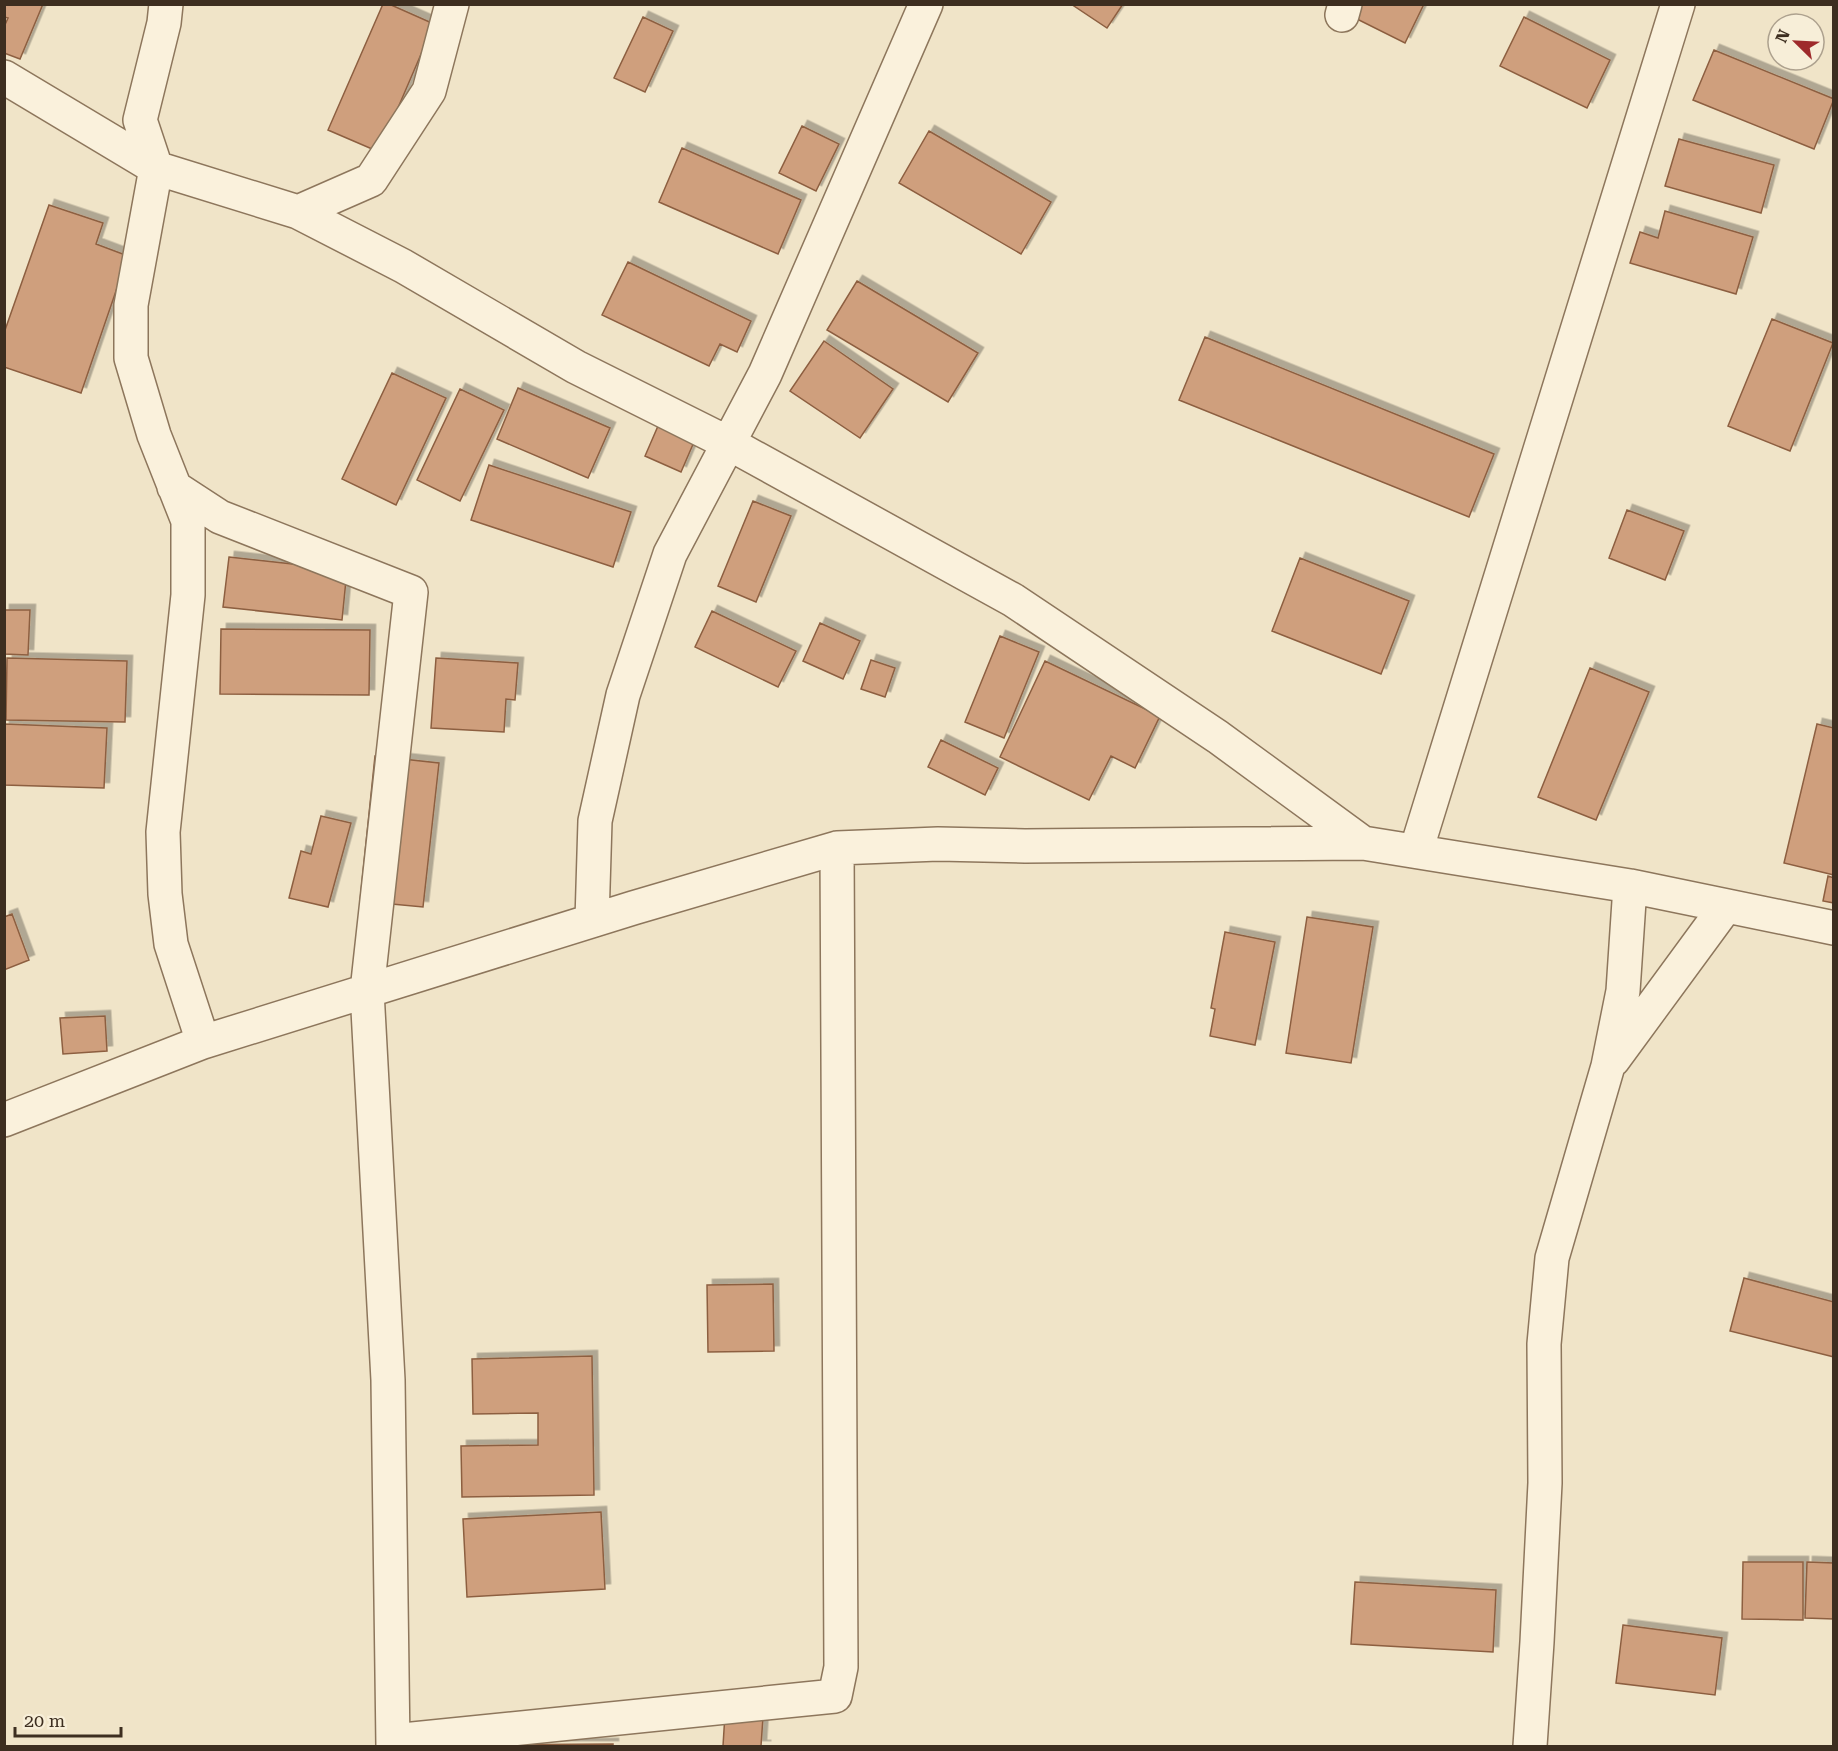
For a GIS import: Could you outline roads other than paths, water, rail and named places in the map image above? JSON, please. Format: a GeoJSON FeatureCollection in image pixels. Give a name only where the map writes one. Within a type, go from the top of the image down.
{"type":"FeatureCollection","features":[{"type":"Feature","properties":{"kind":"street"},"geometry":{"type":"LineString","coordinates":[[166,4],[164,23],[140,120],[156,168],[131,305],[131,358],[154,435],[188,521],[188,595],[163,832],[165,894],[171,944],[203,1042]]}},
{"type":"Feature","properties":{"kind":"street"},"geometry":{"type":"LineString","coordinates":[[298,212],[371,180],[429,91],[452,4]]}},
{"type":"Feature","properties":{"kind":"street"},"geometry":{"type":"LineString","coordinates":[[592,920],[595,821],[622,695],[670,554],[765,374],[926,4]]}},
{"type":"Feature","properties":{"kind":"street"},"geometry":{"type":"LineString","coordinates":[[1416,851],[1678,4]]}},
{"type":"Feature","properties":{"kind":"street"},"geometry":{"type":"LineString","coordinates":[[4,77],[156,168],[298,212],[403,266],[576,367],[730,444],[1013,600],[1218,737],[1363,843]]}},
{"type":"Feature","properties":{"kind":"street"},"geometry":{"type":"LineString","coordinates":[[174,487],[220,517],[411,592],[367,991],[388,1380],[393,1744],[836,1696],[841,1667],[837,848]]}},
{"type":"Feature","properties":{"kind":"street"},"geometry":{"type":"LineString","coordinates":[[4,1120],[203,1042],[592,920],[837,848],[938,844],[1025,846],[1363,843],[1630,886],[1833,928]]}},
{"type":"Feature","properties":{"kind":"street"},"geometry":{"type":"LineString","coordinates":[[1530,1746],[1545,1483],[1544,1344],[1552,1258],[1608,1066],[1623,992],[1630,886]]}},
{"type":"Feature","properties":{"kind":"street"},"geometry":{"type":"LineString","coordinates":[[1608,1066],[1726,906]]}}]}
